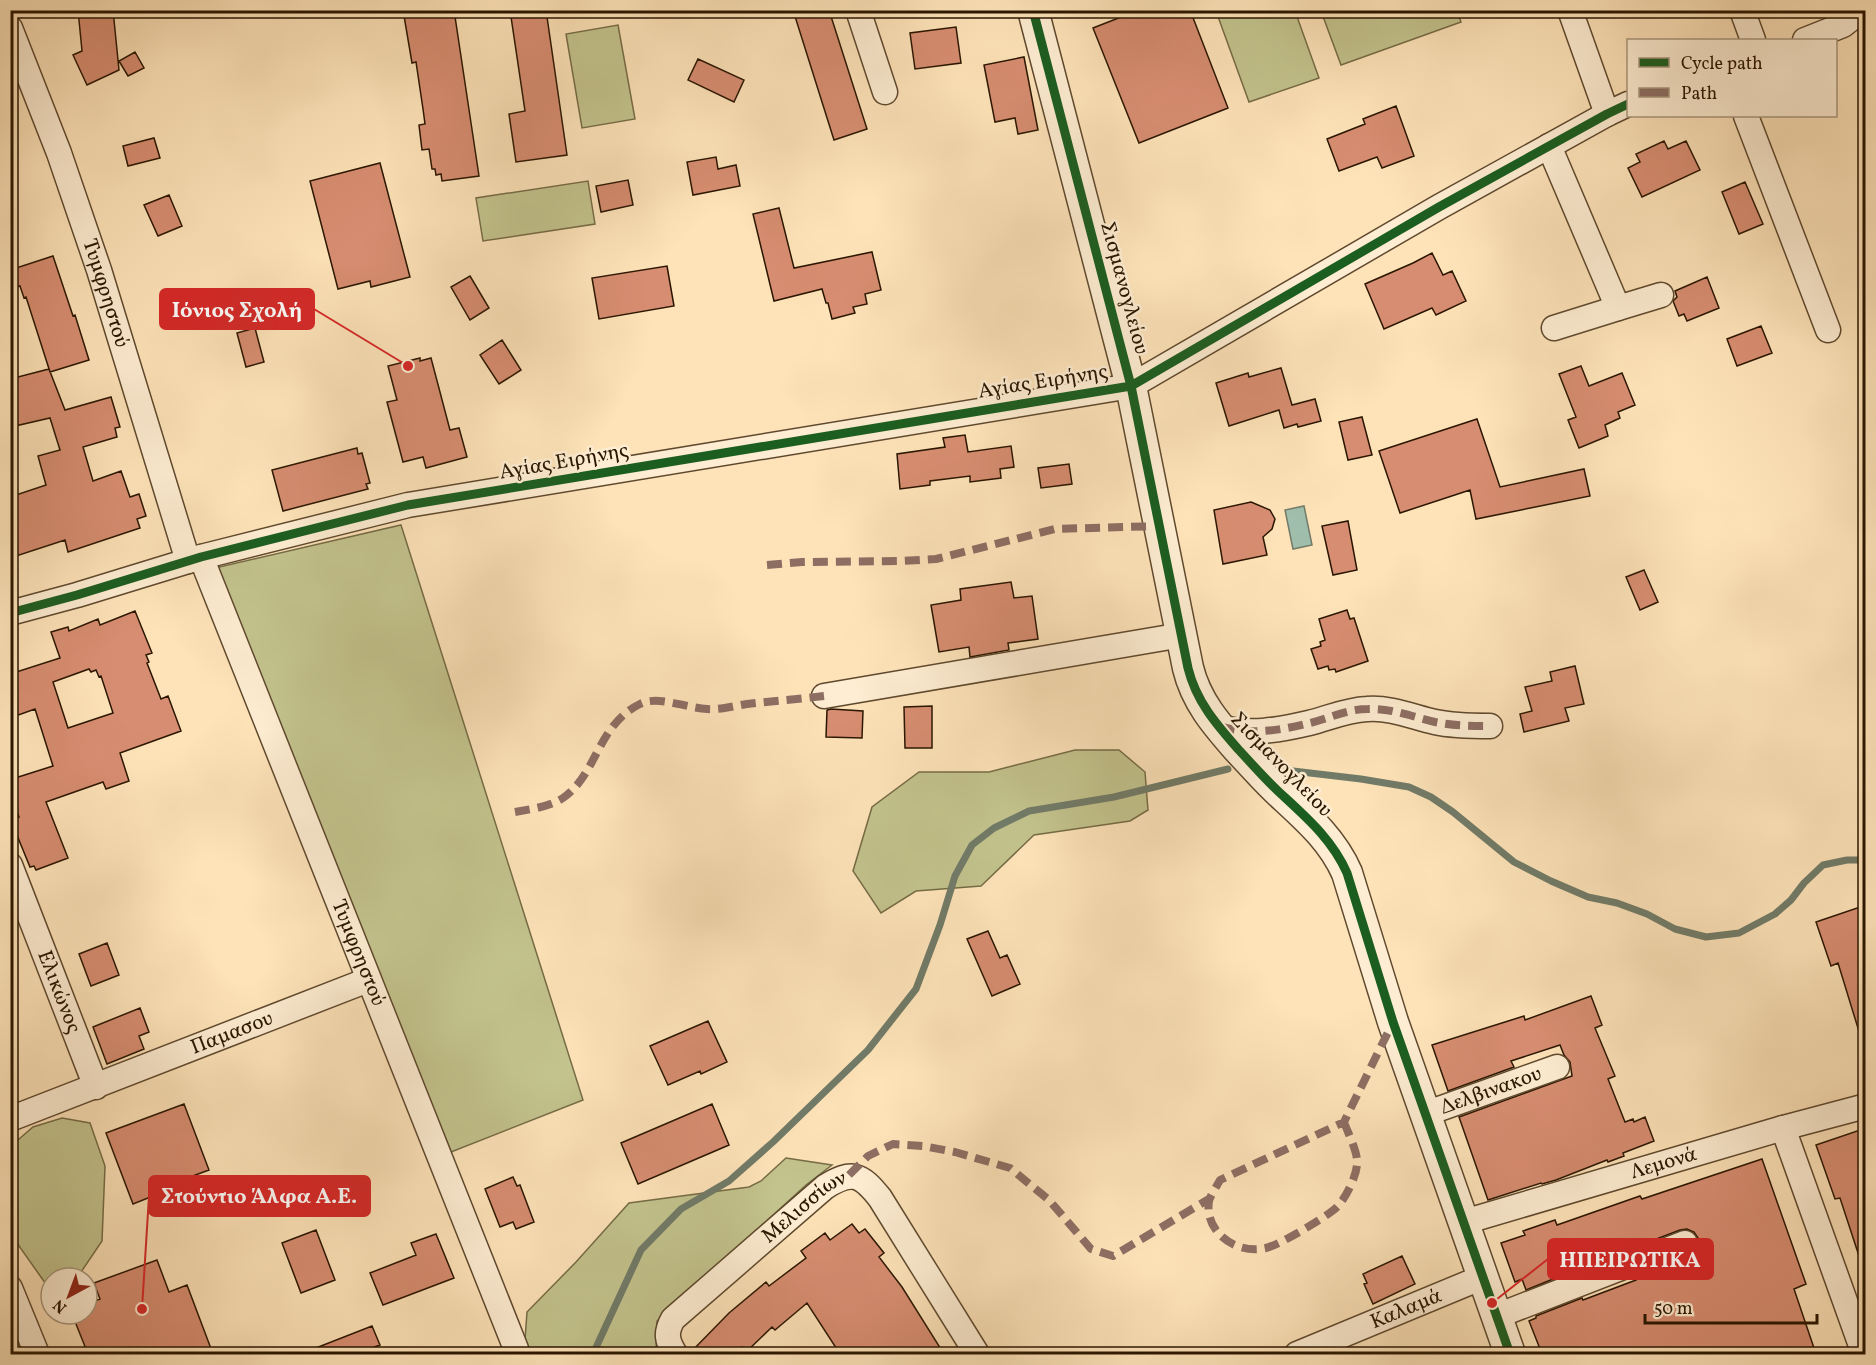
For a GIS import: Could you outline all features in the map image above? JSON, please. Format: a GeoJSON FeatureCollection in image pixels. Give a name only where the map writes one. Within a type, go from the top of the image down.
{"type":"FeatureCollection","features":[{"type":"Feature","properties":{"kind":"street"},"geometry":{"type":"LineString","coordinates":[[858,10],[885,92]]}},
{"type":"Feature","properties":{"kind":"street","name":"Σισμανογλείου"},"geometry":{"type":"LineString","coordinates":[[1033,10],[1131,386],[1194,687],[1204,707],[1218,726],[1263,777],[1323,834],[1342,862],[1393,1022],[1510,1354]]}},
{"type":"Feature","properties":{"kind":"street"},"geometry":{"type":"LineString","coordinates":[[1131,386],[1429,213],[1618,109],[1570,10]]}},
{"type":"Feature","properties":{"kind":"street"},"geometry":{"type":"LineString","coordinates":[[1742,10],[1753,39]]}},
{"type":"Feature","properties":{"kind":"street"},"geometry":{"type":"LineString","coordinates":[[1808,39],[1843,25],[1862,10]]}},
{"type":"Feature","properties":{"kind":"street","name":"Τυμφρηστού"},"geometry":{"type":"LineString","coordinates":[[10,28],[59,153],[195,559],[516,1349]]}},
{"type":"Feature","properties":{"kind":"street"},"geometry":{"type":"LineString","coordinates":[[1746,117],[1828,330]]}},
{"type":"Feature","properties":{"kind":"street"},"geometry":{"type":"LineString","coordinates":[[1549,146],[1618,308]]}},
{"type":"Feature","properties":{"kind":"street"},"geometry":{"type":"LineString","coordinates":[[1554,328],[1661,295]]}},
{"type":"Feature","properties":{"kind":"street","name":"Αγίας Ειρήνης"},"geometry":{"type":"LineString","coordinates":[[10,613],[195,559],[408,505],[1131,386]]}},
{"type":"Feature","properties":{"kind":"street"},"geometry":{"type":"LineString","coordinates":[[824,696],[1182,635]]}},
{"type":"Feature","properties":{"kind":"street"},"geometry":{"type":"LineString","coordinates":[[1218,726],[1229,730],[1271,730],[1368,708],[1438,722],[1490,726]]}},
{"type":"Feature","properties":{"kind":"street","name":"Ελικώνος"},"geometry":{"type":"LineString","coordinates":[[10,865],[96,1087]]}},
{"type":"Feature","properties":{"kind":"street","name":"Παμασου"},"geometry":{"type":"LineString","coordinates":[[10,1119],[368,980]]}},
{"type":"Feature","properties":{"kind":"street","name":"Δελβινακου"},"geometry":{"type":"LineString","coordinates":[[1425,1114],[1557,1067]]}},
{"type":"Feature","properties":{"kind":"street","name":"Λεμονά"},"geometry":{"type":"LineString","coordinates":[[1464,1222],[1783,1128],[1866,1106]]}},
{"type":"Feature","properties":{"kind":"street"},"geometry":{"type":"LineString","coordinates":[[1783,1128],[1864,1354]]}},
{"type":"Feature","properties":{"kind":"street","name":"Μελισσίων"},"geometry":{"type":"LineString","coordinates":[[675,1354],[668,1340],[668,1329],[673,1319],[825,1187],[849,1175],[871,1187],[880,1198],[977,1354]]}},
{"type":"Feature","properties":{"kind":"street"},"geometry":{"type":"LineString","coordinates":[[1497,1316],[1685,1243]]}},
{"type":"Feature","properties":{"kind":"street","name":"Καλαμά"},"geometry":{"type":"LineString","coordinates":[[1297,1354],[1483,1276]]}},
{"type":"Feature","properties":{"kind":"street"},"geometry":{"type":"LineString","coordinates":[[10,1288],[16,1319],[38,1354]]}},
{"type":"Feature","properties":{"kind":"green space"},"geometry":{"type":"Polygon","coordinates":[[[1216,11],[1295,11],[1319,78],[1249,102],[1216,11]]]}},
{"type":"Feature","properties":{"kind":"green space"},"geometry":{"type":"Polygon","coordinates":[[[1321,11],[1457,11],[1461,22],[1341,65],[1321,11]]]}},
{"type":"Feature","properties":{"kind":"green space"},"geometry":{"type":"Polygon","coordinates":[[[618,25],[635,119],[582,128],[566,34],[618,25]]]}},
{"type":"Feature","properties":{"kind":"green space"},"geometry":{"type":"Polygon","coordinates":[[[588,181],[595,224],[483,241],[476,198],[588,181]]]}},
{"type":"Feature","properties":{"kind":"green space"},"geometry":{"type":"Polygon","coordinates":[[[401,525],[583,1100],[451,1152],[215,568],[401,525]]]}},
{"type":"Feature","properties":{"kind":"green space"},"geometry":{"type":"Polygon","coordinates":[[[1075,750],[1119,750],[1145,772],[1148,810],[1130,821],[1034,835],[981,886],[916,891],[881,913],[853,871],[872,807],[919,772],[989,772],[1075,750]]]}},
{"type":"Feature","properties":{"kind":"green space"},"geometry":{"type":"Polygon","coordinates":[[[62,1118],[90,1123],[105,1166],[102,1241],[85,1266],[39,1266],[39,1274],[19,1246],[11,1226],[11,1146],[33,1127],[62,1118]]]}},
{"type":"Feature","properties":{"kind":"green space"},"geometry":{"type":"Polygon","coordinates":[[[786,1158],[832,1165],[806,1185],[657,1321],[656,1354],[524,1354],[527,1312],[629,1203],[749,1187],[761,1181],[786,1158]]]}},
{"type":"Feature","properties":{"kind":"shaded area"},"geometry":{"type":"Polygon","coordinates":[[[1304,506],[1312,545],[1293,549],[1285,510],[1304,506]]]}},
{"type":"Feature","properties":{"kind":"building"},"geometry":{"type":"Polygon","coordinates":[[[78,10],[113,10],[119,70],[87,85],[73,55],[82,51],[78,10]]]}},
{"type":"Feature","properties":{"kind":"building"},"geometry":{"type":"Polygon","coordinates":[[[403,10],[454,10],[479,176],[442,181],[441,174],[436,175],[435,169],[432,169],[429,149],[422,150],[419,125],[425,124],[423,109],[416,62],[412,63],[403,10]]]}},
{"type":"Feature","properties":{"kind":"building"},"geometry":{"type":"Polygon","coordinates":[[[510,10],[546,10],[567,155],[516,162],[509,114],[525,111],[510,10]]]}},
{"type":"Feature","properties":{"kind":"building"},"geometry":{"type":"Polygon","coordinates":[[[793,10],[829,10],[867,129],[834,140],[793,10]]]}},
{"type":"Feature","properties":{"kind":"building"},"geometry":{"type":"Polygon","coordinates":[[[1139,10],[1190,10],[1228,108],[1139,143],[1093,28],[1139,10]]]}},
{"type":"Feature","properties":{"kind":"building"},"geometry":{"type":"Polygon","coordinates":[[[956,27],[961,63],[915,69],[910,33],[956,27]]]}},
{"type":"Feature","properties":{"kind":"building"},"geometry":{"type":"Polygon","coordinates":[[[135,52],[144,68],[128,76],[119,61],[135,52]]]}},
{"type":"Feature","properties":{"kind":"building"},"geometry":{"type":"Polygon","coordinates":[[[1024,57],[1038,130],[1018,134],[1015,118],[995,122],[984,65],[1024,57]]]}},
{"type":"Feature","properties":{"kind":"building"},"geometry":{"type":"Polygon","coordinates":[[[698,59],[744,80],[734,102],[688,80],[698,59]]]}},
{"type":"Feature","properties":{"kind":"building"},"geometry":{"type":"Polygon","coordinates":[[[1396,106],[1414,156],[1382,168],[1377,157],[1339,171],[1327,139],[1365,124],[1363,119],[1396,106]]]}},
{"type":"Feature","properties":{"kind":"building"},"geometry":{"type":"Polygon","coordinates":[[[154,138],[160,158],[128,166],[123,146],[154,138]]]}},
{"type":"Feature","properties":{"kind":"building"},"geometry":{"type":"Polygon","coordinates":[[[1664,141],[1668,149],[1686,141],[1700,170],[1642,197],[1628,168],[1640,162],[1636,154],[1664,141]]]}},
{"type":"Feature","properties":{"kind":"building"},"geometry":{"type":"Polygon","coordinates":[[[716,157],[718,169],[736,165],[740,186],[693,195],[687,162],[716,157]]]}},
{"type":"Feature","properties":{"kind":"building"},"geometry":{"type":"Polygon","coordinates":[[[380,163],[410,277],[371,287],[370,281],[338,289],[310,181],[380,163]]]}},
{"type":"Feature","properties":{"kind":"building"},"geometry":{"type":"Polygon","coordinates":[[[628,180],[633,205],[601,212],[596,186],[628,180]]]}},
{"type":"Feature","properties":{"kind":"building"},"geometry":{"type":"Polygon","coordinates":[[[1745,182],[1763,224],[1739,234],[1722,192],[1745,182]]]}},
{"type":"Feature","properties":{"kind":"building"},"geometry":{"type":"Polygon","coordinates":[[[169,195],[182,226],[158,236],[144,205],[169,195]]]}},
{"type":"Feature","properties":{"kind":"building"},"geometry":{"type":"Polygon","coordinates":[[[779,208],[794,268],[872,252],[881,290],[865,294],[867,304],[853,307],[855,313],[832,319],[822,289],[774,301],[753,214],[779,208]]]}},
{"type":"Feature","properties":{"kind":"building"},"geometry":{"type":"Polygon","coordinates":[[[1432,253],[1443,275],[1452,271],[1466,301],[1436,315],[1432,308],[1384,329],[1365,284],[1432,253]]]}},
{"type":"Feature","properties":{"kind":"building"},"geometry":{"type":"Polygon","coordinates":[[[53,256],[89,360],[50,372],[26,297],[24,298],[20,286],[10,289],[10,270],[53,256]]]}},
{"type":"Feature","properties":{"kind":"building"},"geometry":{"type":"Polygon","coordinates":[[[667,266],[674,306],[599,319],[592,278],[667,266]]]}},
{"type":"Feature","properties":{"kind":"building"},"geometry":{"type":"Polygon","coordinates":[[[470,276],[489,308],[470,320],[451,287],[470,276]]]}},
{"type":"Feature","properties":{"kind":"building"},"geometry":{"type":"Polygon","coordinates":[[[1707,277],[1719,308],[1687,321],[1684,314],[1679,316],[1673,301],[1677,297],[1675,291],[1707,277]]]}},
{"type":"Feature","properties":{"kind":"building"},"geometry":{"type":"Polygon","coordinates":[[[1761,326],[1772,353],[1737,366],[1727,339],[1761,326]]]}},
{"type":"Feature","properties":{"kind":"building"},"geometry":{"type":"Polygon","coordinates":[[[255,328],[264,362],[246,367],[237,333],[255,328]]]}},
{"type":"Feature","properties":{"kind":"building"},"geometry":{"type":"Polygon","coordinates":[[[502,340],[521,370],[499,384],[480,355],[502,340]]]}},
{"type":"Feature","properties":{"kind":"building"},"geometry":{"type":"Polygon","coordinates":[[[420,358],[420,361],[431,358],[450,430],[459,428],[467,457],[426,468],[423,457],[403,462],[387,402],[397,400],[388,366],[420,358]]]}},
{"type":"Feature","properties":{"kind":"building"},"geometry":{"type":"Polygon","coordinates":[[[1581,366],[1589,386],[1622,373],[1635,405],[1618,412],[1620,418],[1605,425],[1608,436],[1579,448],[1568,420],[1576,417],[1559,374],[1581,366]]]}},
{"type":"Feature","properties":{"kind":"building"},"geometry":{"type":"Polygon","coordinates":[[[1281,368],[1292,405],[1315,399],[1321,421],[1284,428],[1279,410],[1229,426],[1216,383],[1248,373],[1249,377],[1281,368]]]}},
{"type":"Feature","properties":{"kind":"building"},"geometry":{"type":"Polygon","coordinates":[[[49,369],[65,410],[111,397],[120,427],[115,428],[117,437],[83,447],[93,481],[121,471],[130,497],[139,494],[146,516],[137,519],[140,528],[68,552],[65,540],[10,558],[10,497],[46,485],[38,456],[60,450],[50,418],[15,426],[10,409],[10,379],[49,369]]]}},
{"type":"Feature","properties":{"kind":"building"},"geometry":{"type":"Polygon","coordinates":[[[1362,417],[1372,455],[1348,460],[1339,422],[1362,417]]]}},
{"type":"Feature","properties":{"kind":"building"},"geometry":{"type":"Polygon","coordinates":[[[1477,419],[1500,487],[1584,469],[1590,496],[1476,519],[1470,490],[1400,513],[1379,451],[1477,419]]]}},
{"type":"Feature","properties":{"kind":"building"},"geometry":{"type":"Polygon","coordinates":[[[965,435],[968,452],[1011,446],[1014,467],[1000,469],[1001,478],[970,482],[970,476],[930,481],[930,485],[900,489],[897,454],[945,447],[943,438],[965,435]]]}},
{"type":"Feature","properties":{"kind":"building"},"geometry":{"type":"Polygon","coordinates":[[[357,448],[358,454],[362,453],[370,483],[366,484],[368,489],[283,511],[272,470],[357,448]]]}},
{"type":"Feature","properties":{"kind":"building"},"geometry":{"type":"Polygon","coordinates":[[[1069,464],[1072,484],[1041,488],[1038,468],[1069,464]]]}},
{"type":"Feature","properties":{"kind":"building"},"geometry":{"type":"Polygon","coordinates":[[[1251,502],[1270,510],[1275,519],[1272,529],[1263,537],[1267,555],[1223,564],[1214,510],[1251,502]]]}},
{"type":"Feature","properties":{"kind":"building"},"geometry":{"type":"Polygon","coordinates":[[[1348,521],[1357,570],[1333,575],[1322,526],[1348,521]]]}},
{"type":"Feature","properties":{"kind":"building"},"geometry":{"type":"Polygon","coordinates":[[[1644,570],[1658,602],[1640,610],[1626,577],[1644,570]]]}},
{"type":"Feature","properties":{"kind":"building"},"geometry":{"type":"Polygon","coordinates":[[[1011,582],[1014,598],[1032,596],[1038,639],[1008,643],[1009,650],[970,657],[969,647],[939,652],[931,605],[961,600],[960,589],[1011,582]]]}},
{"type":"Feature","properties":{"kind":"building"},"geometry":{"type":"Polygon","coordinates":[[[1347,610],[1350,619],[1354,618],[1368,661],[1336,672],[1335,669],[1329,670],[1328,666],[1318,669],[1311,649],[1321,646],[1320,642],[1325,640],[1319,619],[1347,610]]]}},
{"type":"Feature","properties":{"kind":"building"},"geometry":{"type":"Polygon","coordinates":[[[135,611],[152,653],[146,655],[149,662],[147,663],[161,699],[168,696],[181,731],[120,753],[129,781],[106,789],[103,782],[46,802],[68,858],[36,870],[34,866],[30,867],[12,823],[19,817],[11,795],[17,793],[12,779],[53,766],[35,709],[10,718],[10,674],[60,658],[51,632],[68,627],[69,631],[98,619],[100,625],[135,611]],[[89,669],[53,682],[68,728],[113,713],[101,676],[99,677],[96,670],[91,672],[89,669]]]}},
{"type":"Feature","properties":{"kind":"building"},"geometry":{"type":"Polygon","coordinates":[[[1575,666],[1584,704],[1565,708],[1569,721],[1524,732],[1520,714],[1532,711],[1525,687],[1552,681],[1550,672],[1575,666]]]}},
{"type":"Feature","properties":{"kind":"building"},"geometry":{"type":"Polygon","coordinates":[[[932,706],[932,748],[905,748],[904,707],[932,706]]]}},
{"type":"Feature","properties":{"kind":"building"},"geometry":{"type":"Polygon","coordinates":[[[827,710],[863,711],[862,738],[826,737],[827,710]]]}},
{"type":"Feature","properties":{"kind":"building"},"geometry":{"type":"Polygon","coordinates":[[[1866,905],[1866,1037],[1861,1038],[1838,963],[1831,966],[1816,922],[1866,905]]]}},
{"type":"Feature","properties":{"kind":"building"},"geometry":{"type":"Polygon","coordinates":[[[988,931],[1000,958],[1007,955],[1020,984],[992,996],[967,939],[988,931]]]}},
{"type":"Feature","properties":{"kind":"building"},"geometry":{"type":"Polygon","coordinates":[[[107,943],[119,975],[91,986],[79,954],[107,943]]]}},
{"type":"Feature","properties":{"kind":"building"},"geometry":{"type":"Polygon","coordinates":[[[1591,996],[1602,1025],[1595,1028],[1615,1076],[1608,1079],[1625,1122],[1633,1119],[1634,1122],[1645,1117],[1654,1141],[1623,1153],[1624,1156],[1608,1162],[1607,1160],[1556,1180],[1488,1200],[1459,1117],[1572,1076],[1570,1062],[1560,1045],[1511,1061],[1514,1067],[1448,1091],[1432,1045],[1524,1016],[1525,1020],[1591,996]]]}},
{"type":"Feature","properties":{"kind":"building"},"geometry":{"type":"Polygon","coordinates":[[[140,1008],[149,1032],[139,1036],[144,1049],[107,1064],[93,1027],[140,1008]]]}},
{"type":"Feature","properties":{"kind":"building"},"geometry":{"type":"Polygon","coordinates":[[[708,1021],[727,1062],[668,1085],[650,1046],[708,1021]]]}},
{"type":"Feature","properties":{"kind":"building"},"geometry":{"type":"Polygon","coordinates":[[[184,1104],[209,1170],[157,1189],[158,1194],[133,1204],[106,1133],[184,1104]]]}},
{"type":"Feature","properties":{"kind":"building"},"geometry":{"type":"Polygon","coordinates":[[[712,1104],[729,1145],[638,1184],[621,1143],[712,1104]]]}},
{"type":"Feature","properties":{"kind":"building"},"geometry":{"type":"Polygon","coordinates":[[[1866,1128],[1866,1264],[1862,1265],[1840,1198],[1835,1199],[1816,1145],[1866,1128]]]}},
{"type":"Feature","properties":{"kind":"building"},"geometry":{"type":"Polygon","coordinates":[[[1762,1159],[1806,1284],[1794,1289],[1816,1354],[1542,1354],[1529,1321],[1536,1316],[1582,1298],[1583,1300],[1636,1280],[1635,1278],[1690,1256],[1699,1245],[1698,1238],[1694,1232],[1687,1229],[1625,1251],[1623,1244],[1570,1264],[1573,1271],[1526,1290],[1522,1279],[1515,1282],[1501,1243],[1525,1235],[1523,1231],[1555,1220],[1557,1225],[1640,1196],[1642,1199],[1762,1159]]]}},
{"type":"Feature","properties":{"kind":"building"},"geometry":{"type":"Polygon","coordinates":[[[513,1177],[517,1186],[520,1185],[534,1222],[516,1229],[513,1222],[500,1227],[485,1189],[513,1177]]]}},
{"type":"Feature","properties":{"kind":"building"},"geometry":{"type":"Polygon","coordinates":[[[852,1224],[859,1233],[865,1229],[884,1253],[879,1257],[902,1287],[944,1354],[840,1354],[807,1303],[775,1330],[772,1327],[747,1351],[742,1347],[735,1354],[689,1354],[729,1313],[766,1282],[769,1286],[806,1258],[801,1251],[825,1233],[830,1240],[852,1224]]]}},
{"type":"Feature","properties":{"kind":"building"},"geometry":{"type":"Polygon","coordinates":[[[316,1230],[335,1280],[301,1293],[282,1243],[316,1230]]]}},
{"type":"Feature","properties":{"kind":"building"},"geometry":{"type":"Polygon","coordinates":[[[436,1234],[454,1278],[383,1305],[370,1273],[416,1255],[411,1243],[436,1234]]]}},
{"type":"Feature","properties":{"kind":"building"},"geometry":{"type":"Polygon","coordinates":[[[1402,1256],[1415,1284],[1373,1304],[1364,1284],[1367,1283],[1363,1274],[1402,1256]]]}},
{"type":"Feature","properties":{"kind":"building"},"geometry":{"type":"Polygon","coordinates":[[[157,1260],[169,1292],[187,1285],[213,1354],[88,1354],[77,1326],[99,1326],[99,1281],[157,1260]]]}},
{"type":"Feature","properties":{"kind":"building"},"geometry":{"type":"Polygon","coordinates":[[[372,1326],[380,1345],[355,1354],[303,1354],[303,1353],[372,1326]]]}},
{"type":"Feature","properties":{"kind":"waterway"},"geometry":{"type":"LineString","coordinates":[[593,1354],[641,1250],[681,1209],[729,1181],[773,1142],[868,1050],[916,989],[940,925],[955,876],[972,845],[994,828],[1029,811],[1114,797],[1228,769]]}},
{"type":"Feature","properties":{"kind":"waterway"},"geometry":{"type":"LineString","coordinates":[[1276,769],[1409,787],[1431,797],[1453,812],[1514,862],[1551,881],[1588,897],[1617,903],[1647,914],[1675,929],[1706,937],[1739,933],[1775,914],[1823,865],[1847,860],[1866,860]]}},
{"type":"Feature","properties":{"kind":"marked path"},"geometry":{"type":"LineString","coordinates":[[767,565],[936,559],[1055,529],[1160,526]]}},
{"type":"Feature","properties":{"kind":"marked path"},"geometry":{"type":"LineString","coordinates":[[515,812],[546,806],[563,798],[583,777],[615,724],[640,704],[663,701],[712,709],[824,696]]}},
{"type":"Feature","properties":{"kind":"marked path"},"geometry":{"type":"LineString","coordinates":[[1220,726],[1242,731],[1277,730],[1360,709],[1394,711],[1449,724],[1490,726]]}},
{"type":"Feature","properties":{"kind":"marked path"},"geometry":{"type":"LineString","coordinates":[[1344,1122],[1356,1152],[1357,1166],[1351,1186],[1337,1207],[1303,1230],[1266,1248],[1244,1248],[1224,1239],[1217,1231],[1209,1212],[1209,1201],[1220,1180],[1344,1122],[1393,1022]]}},
{"type":"Feature","properties":{"kind":"marked path"},"geometry":{"type":"LineString","coordinates":[[849,1175],[868,1156],[893,1144],[923,1146],[955,1152],[1010,1168],[1049,1200],[1091,1249],[1113,1256],[1209,1199]]}},
{"type":"Feature","properties":{"kind":"cycle path"},"geometry":{"type":"LineString","coordinates":[[1033,10],[1131,386],[1192,680],[1202,702],[1222,730],[1269,782],[1318,829],[1334,850],[1347,873],[1393,1022],[1510,1354]]}},
{"type":"Feature","properties":{"kind":"cycle path"},"geometry":{"type":"LineString","coordinates":[[10,613],[201,557],[408,505],[1131,386],[1439,207],[1627,104]]}},
{"type":"Feature","properties":{"kind":"place","name":"Ιόνιος Σχολή"},"geometry":{"type":"Point","coordinates":[408,366]}},
{"type":"Feature","properties":{"kind":"place","name":"ΗΠΕΙΡΩΤΙΚΑ"},"geometry":{"type":"Point","coordinates":[1492,1303]}},
{"type":"Feature","properties":{"kind":"place","name":"Στούντιο Άλφα Α.Ε."},"geometry":{"type":"Point","coordinates":[142,1309]}}]}
